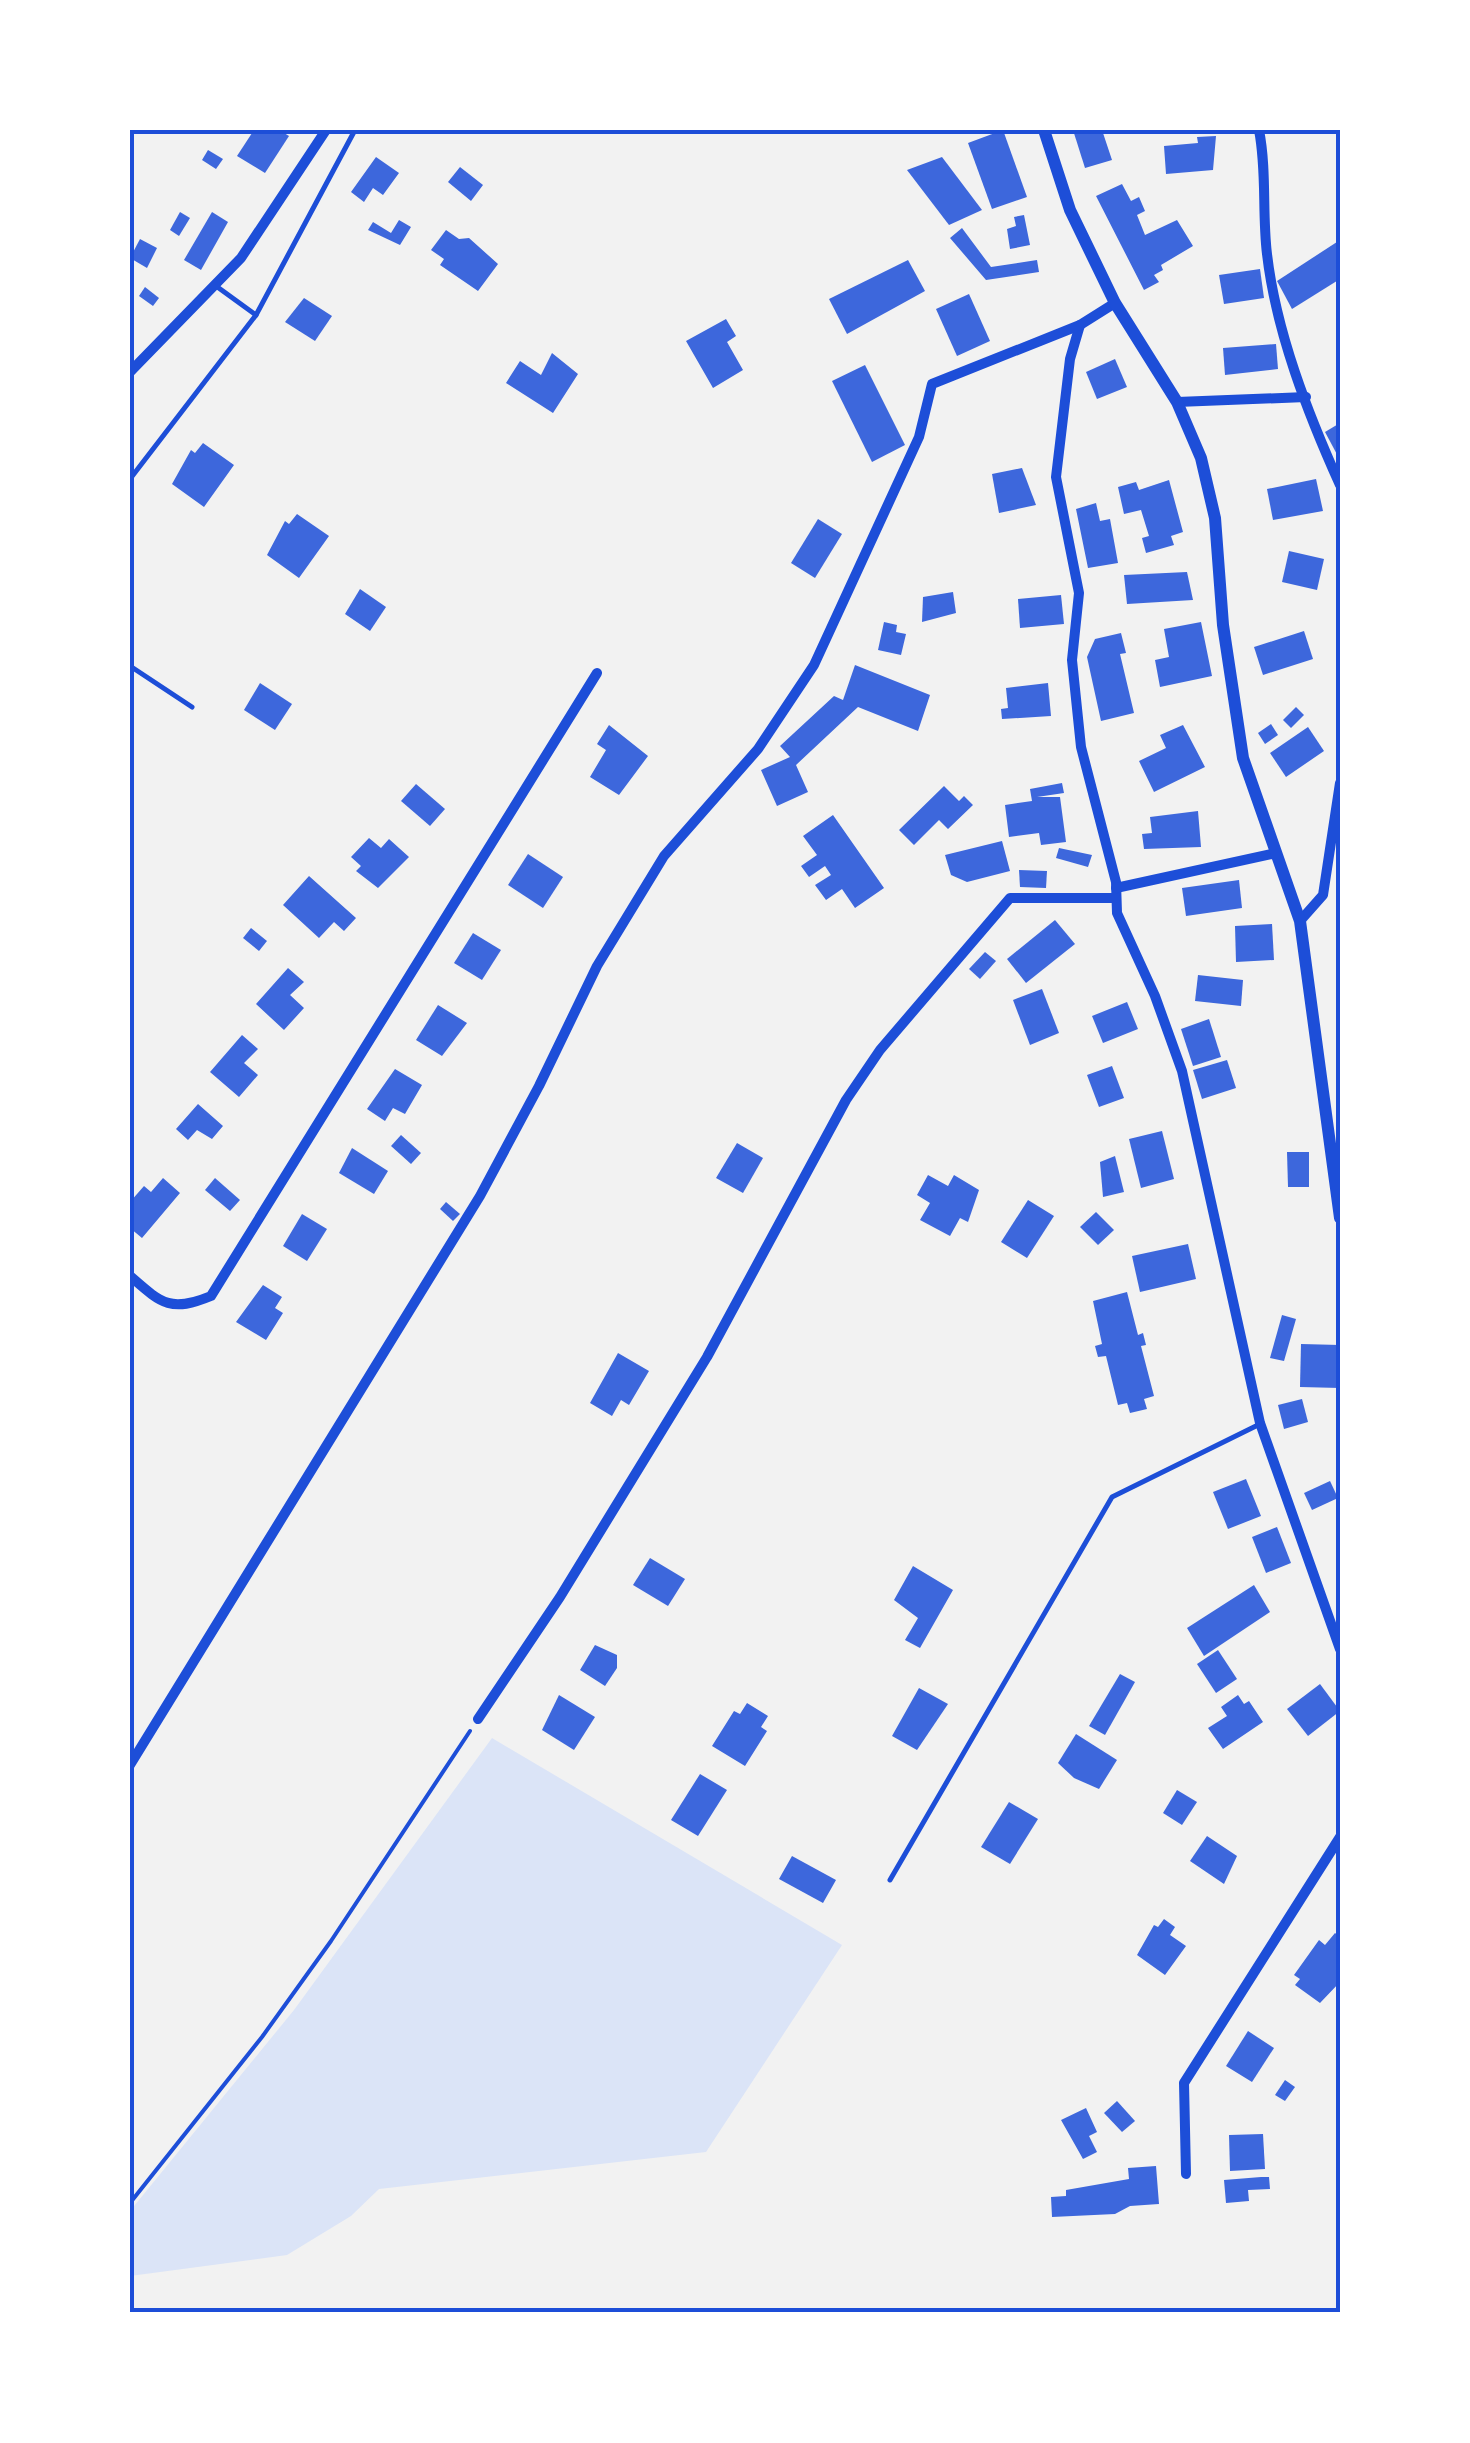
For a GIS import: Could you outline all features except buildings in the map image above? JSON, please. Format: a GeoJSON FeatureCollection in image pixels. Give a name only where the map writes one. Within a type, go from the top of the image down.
{"type":"FeatureCollection","features":[{"type":"Feature","properties":{"kind":"street"},"geometry":{"type":"LineString","coordinates":[[130,372],[241,258],[326,130]]}},
{"type":"Feature","properties":{"kind":"street"},"geometry":{"type":"LineString","coordinates":[[1044,130],[1070,210],[1115,303],[1177,402],[1201,458],[1215,518],[1222,625],[1243,758],[1300,921],[1340,1218]]}},
{"type":"Feature","properties":{"kind":"street"},"geometry":{"type":"LineString","coordinates":[[1259,130],[1267,254],[1276,298],[1306,397],[1340,484]]}},
{"type":"Feature","properties":{"kind":"street"},"geometry":{"type":"LineString","coordinates":[[130,1765],[480,1196],[540,1086],[597,966],[664,856],[758,749],[814,665],[919,437],[932,384],[1080,325],[1115,303]]}},
{"type":"Feature","properties":{"kind":"street"},"geometry":{"type":"LineString","coordinates":[[1080,325],[1070,359],[1056,477],[1078,592],[1072,660],[1081,747],[1116,893],[1117,912],[1156,996],[1182,1070],[1260,1423],[1340,1649]]}},
{"type":"Feature","properties":{"kind":"street"},"geometry":{"type":"LineString","coordinates":[[1177,402],[1306,397]]}},
{"type":"Feature","properties":{"kind":"street"},"geometry":{"type":"LineString","coordinates":[[130,1276],[160,1302],[186,1307],[211,1296],[597,673]]}},
{"type":"Feature","properties":{"kind":"street"},"geometry":{"type":"LineString","coordinates":[[1300,921],[1323,895],[1340,782]]}},
{"type":"Feature","properties":{"kind":"street"},"geometry":{"type":"LineString","coordinates":[[478,1718],[642,1466],[707,1357],[846,1100],[880,1050],[1010,898],[1116,893],[1171,876],[1276,854]]}},
{"type":"Feature","properties":{"kind":"street"},"geometry":{"type":"LineString","coordinates":[[1186,2174],[1184,2083],[1340,1837]]}},
{"type":"Feature","properties":{"kind":"lane"},"geometry":{"type":"LineString","coordinates":[[130,478],[256,315],[355,130]]}},
{"type":"Feature","properties":{"kind":"lane"},"geometry":{"type":"LineString","coordinates":[[216,286],[256,315]]}},
{"type":"Feature","properties":{"kind":"lane"},"geometry":{"type":"LineString","coordinates":[[130,666],[192,707]]}},
{"type":"Feature","properties":{"kind":"lane"},"geometry":{"type":"LineString","coordinates":[[890,1880],[1112,1497],[1260,1423]]}},
{"type":"Feature","properties":{"kind":"path"},"geometry":{"type":"LineString","coordinates":[[130,2202],[262,2037],[331,1941],[478,1718]]}},
{"type":"Feature","properties":{"kind":"shaded area"},"geometry":{"type":"Polygon","coordinates":[[[492,1738],[842,1945],[706,2152],[379,2189],[351,2216],[287,2255],[130,2276],[130,2211],[294,2010],[492,1738]]]}}]}
